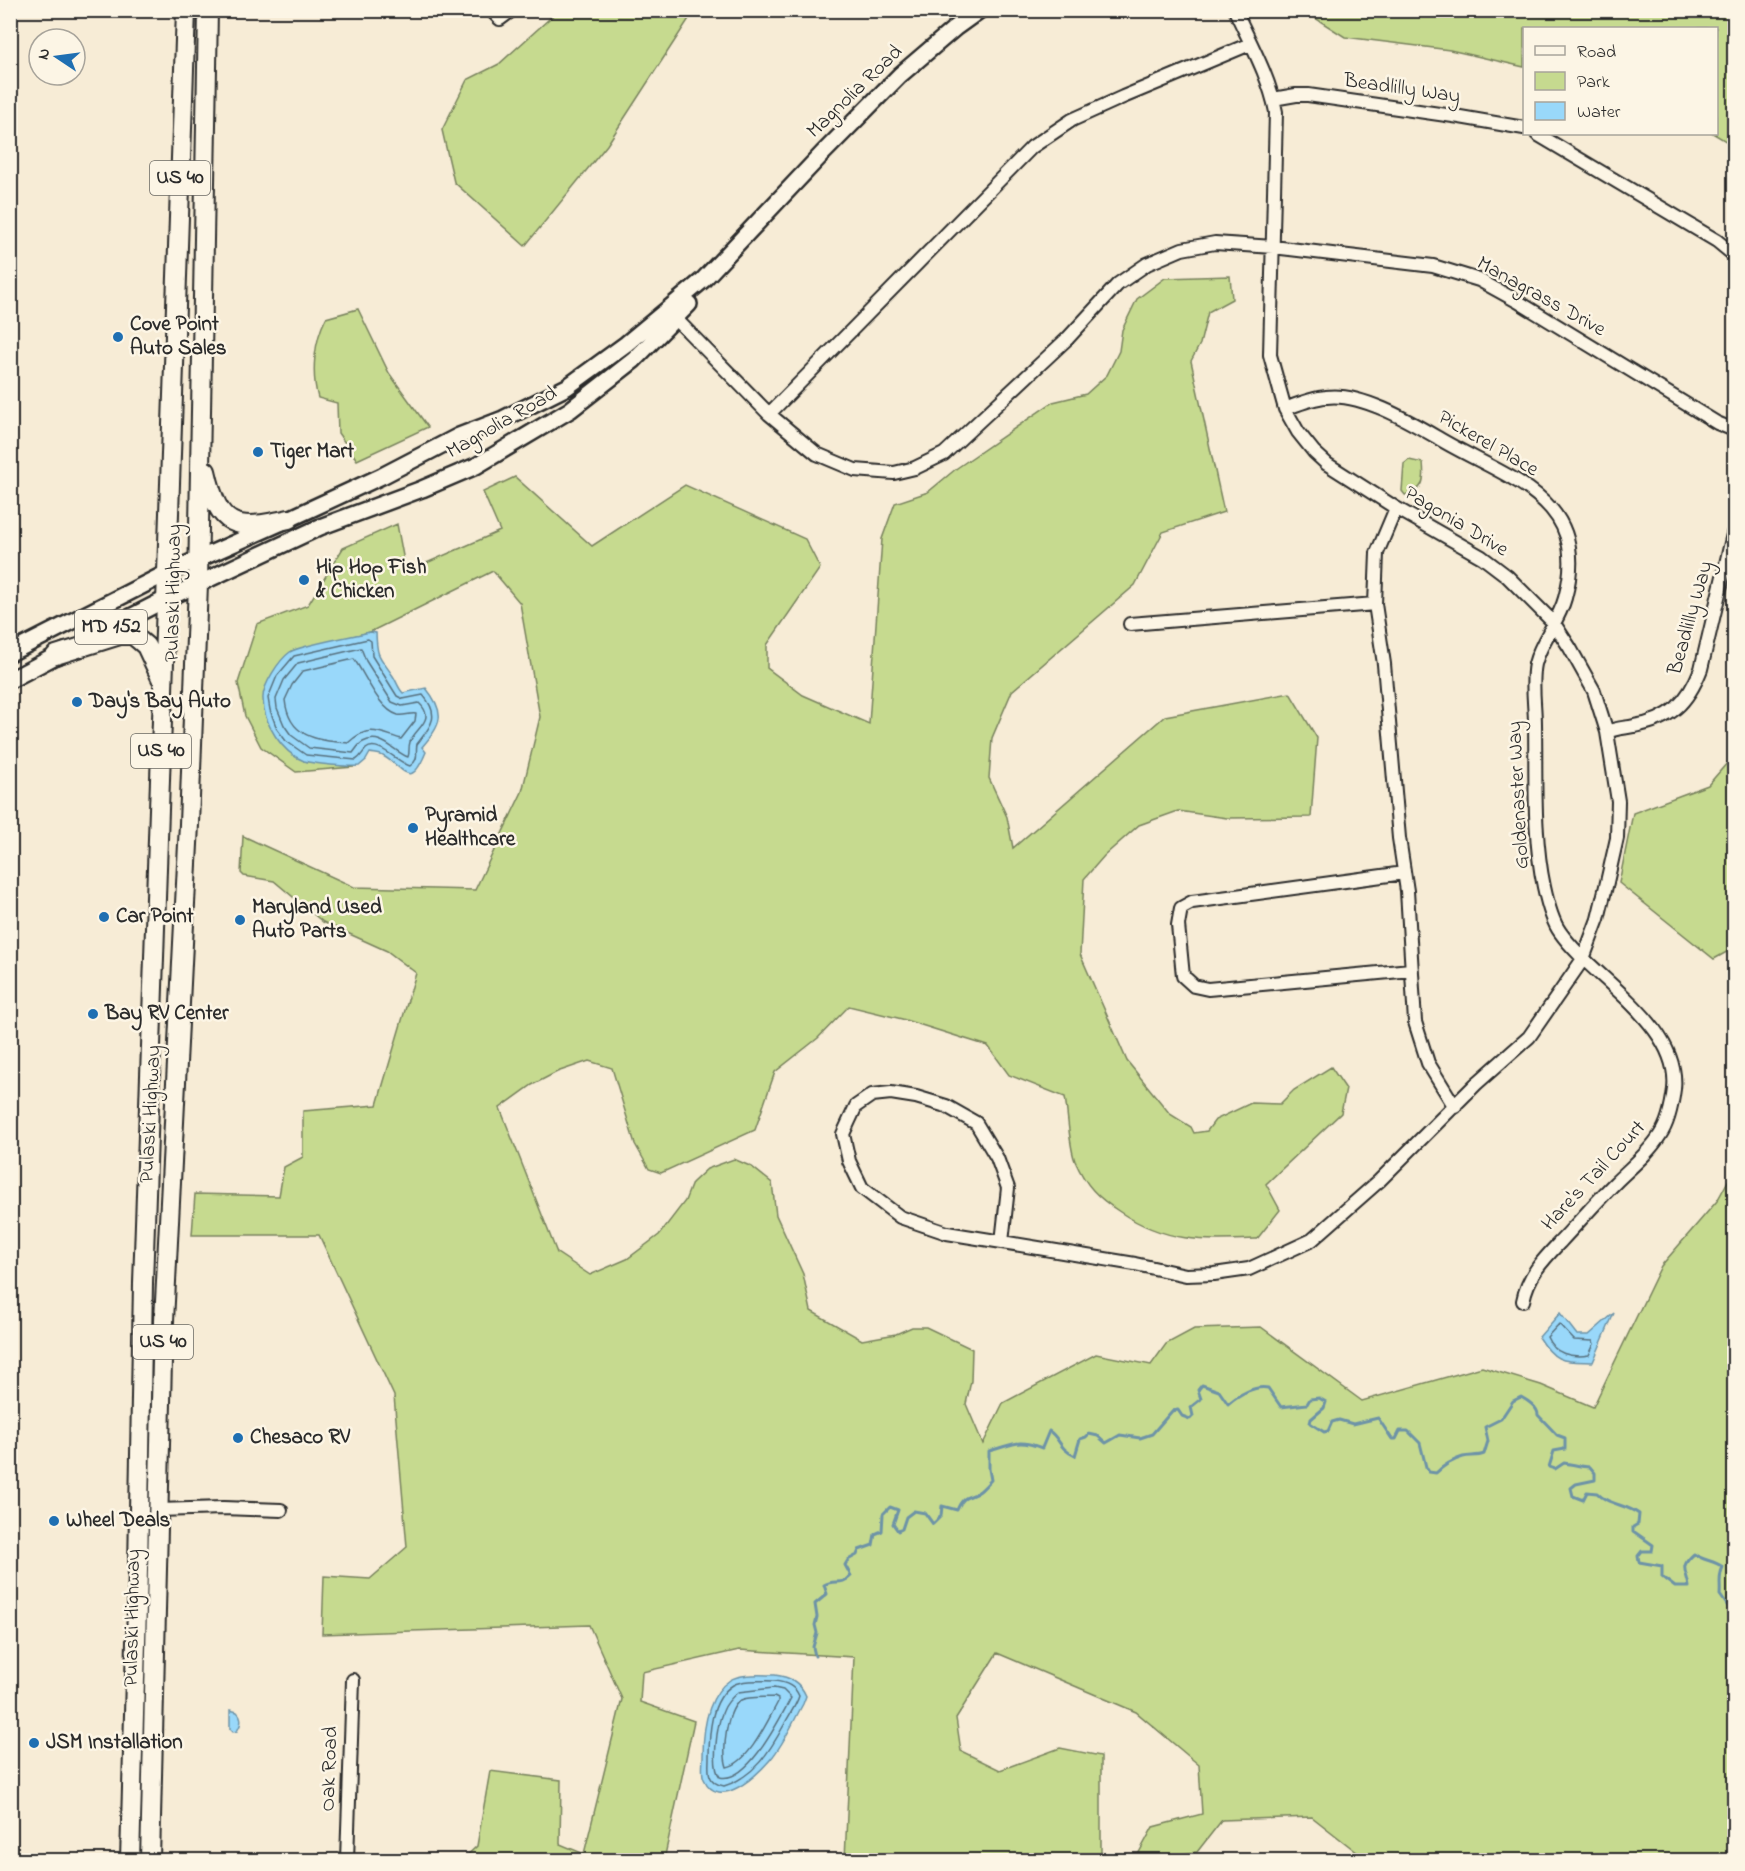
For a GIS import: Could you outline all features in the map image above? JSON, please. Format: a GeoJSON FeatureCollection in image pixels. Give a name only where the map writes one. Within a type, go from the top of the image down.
{"type":"FeatureCollection","features":[{"type":"Feature","properties":{"kind":"highway","name":"Pulaski Highway"},"geometry":{"type":"LineString","coordinates":[[130,1860],[143,1272],[186,10]]}},
{"type":"Feature","properties":{"kind":"highway","name":"Pulaski Highway"},"geometry":{"type":"LineString","coordinates":[[150,1860],[163,1350],[198,584],[208,10]]}},
{"type":"Feature","properties":{"kind":"highway"},"geometry":{"type":"LineString","coordinates":[[200,426],[203,459],[210,491],[223,515],[244,526],[257,526],[289,519]]}},
{"type":"Feature","properties":{"kind":"highway"},"geometry":{"type":"LineString","coordinates":[[56,655],[120,635],[133,635],[142,640],[146,646],[163,682]]}},
{"type":"Feature","properties":{"kind":"highway"},"geometry":{"type":"LineString","coordinates":[[156,903],[185,903]]}},
{"type":"Feature","properties":{"kind":"main road","name":"Magnolia Road"},"geometry":{"type":"LineString","coordinates":[[198,559],[382,476],[459,435],[503,419],[567,387],[626,344],[693,289],[900,75],[980,10]]}},
{"type":"Feature","properties":{"kind":"main road","name":"Magnolia Road"},"geometry":{"type":"LineString","coordinates":[[198,584],[320,527],[476,466],[570,410],[634,360],[720,272],[766,213]]}},
{"type":"Feature","properties":{"kind":"main road","name":"MD 152"},"geometry":{"type":"LineString","coordinates":[[10,653],[198,559]]}},
{"type":"Feature","properties":{"kind":"main road","name":"MD 152"},"geometry":{"type":"LineString","coordinates":[[10,680],[198,584]]}},
{"type":"Feature","properties":{"kind":"street"},"geometry":{"type":"LineString","coordinates":[[491,10],[500,20],[512,10]]}},
{"type":"Feature","properties":{"kind":"street","name":"Pagonia Drive"},"geometry":{"type":"LineString","coordinates":[[1002,1242],[1135,1264],[1186,1275],[1249,1269],[1312,1240],[1379,1181],[1476,1084],[1529,1037],[1583,959],[1598,919],[1617,838],[1618,801],[1607,732],[1594,691],[1553,622],[1507,576],[1482,557],[1346,478],[1314,452],[1298,432],[1285,409],[1270,355],[1276,133],[1274,99],[1235,10]]}},
{"type":"Feature","properties":{"kind":"street"},"geometry":{"type":"LineString","coordinates":[[769,414],[1032,147],[1072,120],[1250,44]]}},
{"type":"Feature","properties":{"kind":"street","name":"Beadlilly Way"},"geometry":{"type":"LineString","coordinates":[[1274,99],[1308,95],[1523,128]]}},
{"type":"Feature","properties":{"kind":"street"},"geometry":{"type":"LineString","coordinates":[[1539,135],[1717,241],[1734,255]]}},
{"type":"Feature","properties":{"kind":"street","name":"Managrass Drive"},"geometry":{"type":"LineString","coordinates":[[675,318],[769,414],[817,454],[855,470],[894,473],[915,468],[944,454],[1068,338],[1118,284],[1146,264],[1182,249],[1215,243],[1273,247],[1432,266],[1479,279],[1717,423],[1734,430]]}},
{"type":"Feature","properties":{"kind":"street","name":"Pickerel Place"},"geometry":{"type":"LineString","coordinates":[[1285,409],[1328,396],[1348,398],[1381,409],[1412,423],[1510,476],[1537,495],[1552,508],[1564,529],[1570,549],[1571,574],[1562,611],[1553,622]]}},
{"type":"Feature","properties":{"kind":"street"},"geometry":{"type":"LineString","coordinates":[[1396,508],[1377,553],[1375,604],[1384,664],[1388,730],[1404,873],[1415,1022],[1428,1063],[1455,1107]]}},
{"type":"Feature","properties":{"kind":"street","name":"Beadlilly Way"},"geometry":{"type":"LineString","coordinates":[[1607,732],[1658,719],[1671,713],[1683,703],[1701,669],[1734,530]]}},
{"type":"Feature","properties":{"kind":"street"},"geometry":{"type":"LineString","coordinates":[[1130,624],[1375,604]]}},
{"type":"Feature","properties":{"kind":"street","name":"Goldenaster Way"},"geometry":{"type":"LineString","coordinates":[[1553,622],[1535,666],[1534,770],[1539,841],[1544,887],[1558,929],[1583,959]]}},
{"type":"Feature","properties":{"kind":"street"},"geometry":{"type":"LineString","coordinates":[[1404,873],[1192,902],[1181,908],[1178,926],[1183,976],[1194,986],[1208,989],[1412,970]]}},
{"type":"Feature","properties":{"kind":"street","name":"Hare's Tail Court"},"geometry":{"type":"LineString","coordinates":[[1523,1301],[1526,1286],[1534,1271],[1602,1196],[1649,1149],[1662,1133],[1670,1111],[1674,1085],[1672,1062],[1663,1042],[1649,1023],[1583,959]]}},
{"type":"Feature","properties":{"kind":"street"},"geometry":{"type":"LineString","coordinates":[[891,1093],[916,1097],[946,1106],[976,1123],[997,1158],[1008,1188],[1002,1242],[947,1233],[900,1217],[862,1188],[849,1161],[843,1134],[856,1106],[872,1095],[891,1093]]}},
{"type":"Feature","properties":{"kind":"street"},"geometry":{"type":"LineString","coordinates":[[158,1510],[223,1508],[281,1510]]}},
{"type":"Feature","properties":{"kind":"street","name":"Oak Road"},"geometry":{"type":"LineString","coordinates":[[347,1860],[353,1680]]}},
{"type":"Feature","properties":{"kind":"green space"},"geometry":{"type":"Polygon","coordinates":[[[558,11],[694,11],[607,145],[525,246],[454,182],[442,130],[467,80],[499,64],[558,11]]]}},
{"type":"Feature","properties":{"kind":"green space"},"geometry":{"type":"Polygon","coordinates":[[[1304,11],[1734,11],[1734,146],[1716,135],[1718,135],[1718,27],[1523,27],[1523,67],[1450,50],[1345,37],[1304,11]]]}},
{"type":"Feature","properties":{"kind":"green space"},"geometry":{"type":"Polygon","coordinates":[[[1230,276],[1232,299],[1208,312],[1200,344],[1191,361],[1224,512],[1163,532],[1135,585],[1012,691],[992,738],[989,778],[1007,817],[1013,848],[1165,716],[1290,693],[1317,738],[1311,817],[1227,818],[1178,811],[1139,825],[1104,856],[1084,879],[1080,954],[1127,1061],[1170,1114],[1191,1127],[1194,1133],[1207,1131],[1215,1120],[1251,1103],[1280,1104],[1294,1090],[1331,1067],[1346,1089],[1341,1113],[1266,1184],[1280,1210],[1257,1239],[1186,1238],[1153,1230],[1137,1222],[1105,1201],[1083,1177],[1073,1155],[1065,1097],[1009,1075],[988,1046],[902,1019],[849,1006],[818,1038],[775,1072],[755,1130],[661,1173],[649,1169],[635,1144],[612,1068],[589,1061],[557,1072],[532,1085],[500,1108],[557,1253],[590,1275],[627,1259],[659,1235],[685,1201],[692,1183],[707,1169],[734,1159],[752,1167],[772,1183],[776,1215],[803,1274],[811,1311],[862,1340],[896,1334],[912,1327],[926,1327],[972,1349],[971,1381],[966,1404],[983,1444],[1003,1403],[1096,1354],[1151,1365],[1166,1344],[1194,1329],[1261,1327],[1362,1401],[1482,1367],[1541,1385],[1593,1407],[1661,1266],[1717,1201],[1734,1170],[1734,1860],[1367,1860],[1312,1817],[1222,1820],[1197,1852],[1135,1860],[1153,1827],[1202,1814],[1199,1765],[1136,1712],[997,1653],[956,1718],[961,1751],[1000,1770],[1060,1748],[1101,1756],[1101,1860],[845,1860],[854,1657],[739,1650],[642,1672],[640,1702],[694,1721],[664,1860],[462,1860],[477,1846],[490,1771],[561,1780],[560,1844],[584,1854],[622,1699],[589,1625],[322,1634],[324,1576],[370,1579],[407,1547],[394,1396],[319,1235],[192,1235],[195,1194],[279,1196],[284,1167],[303,1157],[303,1111],[377,1105],[416,973],[387,951],[323,922],[274,881],[244,876],[241,873],[243,836],[354,887],[475,890],[522,792],[540,717],[520,603],[493,571],[370,632],[291,651],[304,761],[354,767],[296,772],[261,747],[245,716],[238,683],[257,624],[308,605],[343,548],[397,524],[406,572],[500,531],[483,492],[515,477],[592,546],[685,485],[805,539],[820,568],[767,645],[767,668],[803,695],[869,724],[882,539],[895,503],[928,492],[957,468],[1053,402],[1086,394],[1107,375],[1119,351],[1122,330],[1137,299],[1165,278],[1230,276]]]}},
{"type":"Feature","properties":{"kind":"green space"},"geometry":{"type":"Polygon","coordinates":[[[358,309],[389,373],[428,427],[357,460],[338,433],[337,403],[318,398],[314,368],[316,347],[326,318],[358,309]]]}},
{"type":"Feature","properties":{"kind":"green space"},"geometry":{"type":"Polygon","coordinates":[[[1409,460],[1423,463],[1424,475],[1420,487],[1405,495],[1402,491],[1404,464],[1409,460]]]}},
{"type":"Feature","properties":{"kind":"green space"},"geometry":{"type":"Polygon","coordinates":[[[1734,755],[1734,948],[1714,959],[1619,883],[1633,813],[1708,785],[1734,755]]]}},
{"type":"Feature","properties":{"kind":"water"},"geometry":{"type":"Polygon","coordinates":[[[370,632],[376,633],[380,656],[403,693],[426,688],[437,705],[439,719],[437,726],[422,747],[426,752],[416,771],[411,774],[382,755],[370,753],[359,766],[304,761],[281,744],[266,718],[263,699],[265,687],[276,667],[290,652],[370,632]]]}},
{"type":"Feature","properties":{"kind":"water"},"geometry":{"type":"Polygon","coordinates":[[[1560,1313],[1577,1335],[1589,1335],[1614,1313],[1593,1362],[1561,1359],[1545,1346],[1539,1337],[1560,1313]]]}},
{"type":"Feature","properties":{"kind":"water"},"geometry":{"type":"Polygon","coordinates":[[[775,1675],[794,1681],[806,1696],[784,1740],[770,1760],[738,1787],[719,1792],[711,1788],[703,1774],[703,1746],[705,1725],[716,1695],[730,1680],[740,1676],[775,1675]]]}},
{"type":"Feature","properties":{"kind":"water"},"geometry":{"type":"Polygon","coordinates":[[[230,1710],[237,1712],[241,1719],[237,1731],[233,1732],[230,1729],[230,1710]]]}},
{"type":"Feature","properties":{"kind":"waterway"},"geometry":{"type":"LineString","coordinates":[[815,1656],[813,1647],[817,1633],[815,1604],[827,1594],[824,1585],[841,1582],[851,1576],[845,1565],[848,1560],[857,1555],[859,1550],[873,1545],[875,1534],[882,1531],[883,1514],[890,1507],[898,1510],[893,1524],[898,1531],[902,1529],[906,1517],[914,1511],[925,1513],[933,1524],[941,1516],[942,1506],[957,1510],[965,1498],[976,1494],[991,1480],[989,1451],[1021,1443],[1042,1448],[1049,1431],[1065,1450],[1075,1456],[1080,1439],[1089,1434],[1098,1436],[1106,1443],[1120,1435],[1140,1438],[1152,1434],[1172,1411],[1178,1410],[1182,1416],[1190,1419],[1193,1416],[1191,1407],[1201,1399],[1198,1390],[1202,1385],[1219,1391],[1228,1404],[1247,1392],[1263,1387],[1268,1388],[1281,1407],[1307,1404],[1310,1399],[1319,1398],[1326,1402],[1324,1408],[1311,1419],[1310,1423],[1324,1432],[1328,1431],[1332,1422],[1339,1420],[1353,1424],[1378,1418],[1392,1439],[1396,1439],[1400,1431],[1408,1431],[1420,1443],[1429,1472],[1436,1473],[1445,1465],[1466,1456],[1484,1454],[1488,1441],[1485,1427],[1501,1419],[1513,1401],[1521,1397],[1534,1407],[1538,1415],[1557,1435],[1565,1438],[1565,1449],[1554,1451],[1549,1467],[1555,1469],[1564,1463],[1590,1467],[1595,1473],[1595,1480],[1576,1484],[1571,1488],[1573,1496],[1583,1500],[1587,1492],[1597,1493],[1606,1500],[1639,1514],[1638,1524],[1633,1527],[1633,1531],[1653,1545],[1652,1551],[1642,1551],[1638,1556],[1639,1562],[1662,1566],[1662,1577],[1675,1587],[1689,1587],[1685,1566],[1694,1554],[1723,1567],[1720,1577],[1720,1595],[1734,1615]]}},
{"type":"Feature","properties":{"kind":"place","name":"Cove Point Auto Sales"},"geometry":{"type":"Point","coordinates":[118,337]}},
{"type":"Feature","properties":{"kind":"place","name":"Tiger Mart"},"geometry":{"type":"Point","coordinates":[258,452]}},
{"type":"Feature","properties":{"kind":"place","name":"Hip Hop Fish & Chicken"},"geometry":{"type":"Point","coordinates":[304,580]}},
{"type":"Feature","properties":{"kind":"place","name":"Day's Bay Auto"},"geometry":{"type":"Point","coordinates":[77,702]}},
{"type":"Feature","properties":{"kind":"place","name":"Pyramid Healthcare"},"geometry":{"type":"Point","coordinates":[413,828]}},
{"type":"Feature","properties":{"kind":"place","name":"Car Point"},"geometry":{"type":"Point","coordinates":[104,917]}},
{"type":"Feature","properties":{"kind":"place","name":"Maryland Used Auto Parts"},"geometry":{"type":"Point","coordinates":[240,920]}},
{"type":"Feature","properties":{"kind":"place","name":"Bay RV Center"},"geometry":{"type":"Point","coordinates":[93,1014]}},
{"type":"Feature","properties":{"kind":"place","name":"Chesaco RV"},"geometry":{"type":"Point","coordinates":[238,1438]}},
{"type":"Feature","properties":{"kind":"place","name":"Wheel Deals"},"geometry":{"type":"Point","coordinates":[54,1521]}},
{"type":"Feature","properties":{"kind":"place","name":"JSM Installation"},"geometry":{"type":"Point","coordinates":[34,1743]}}]}
